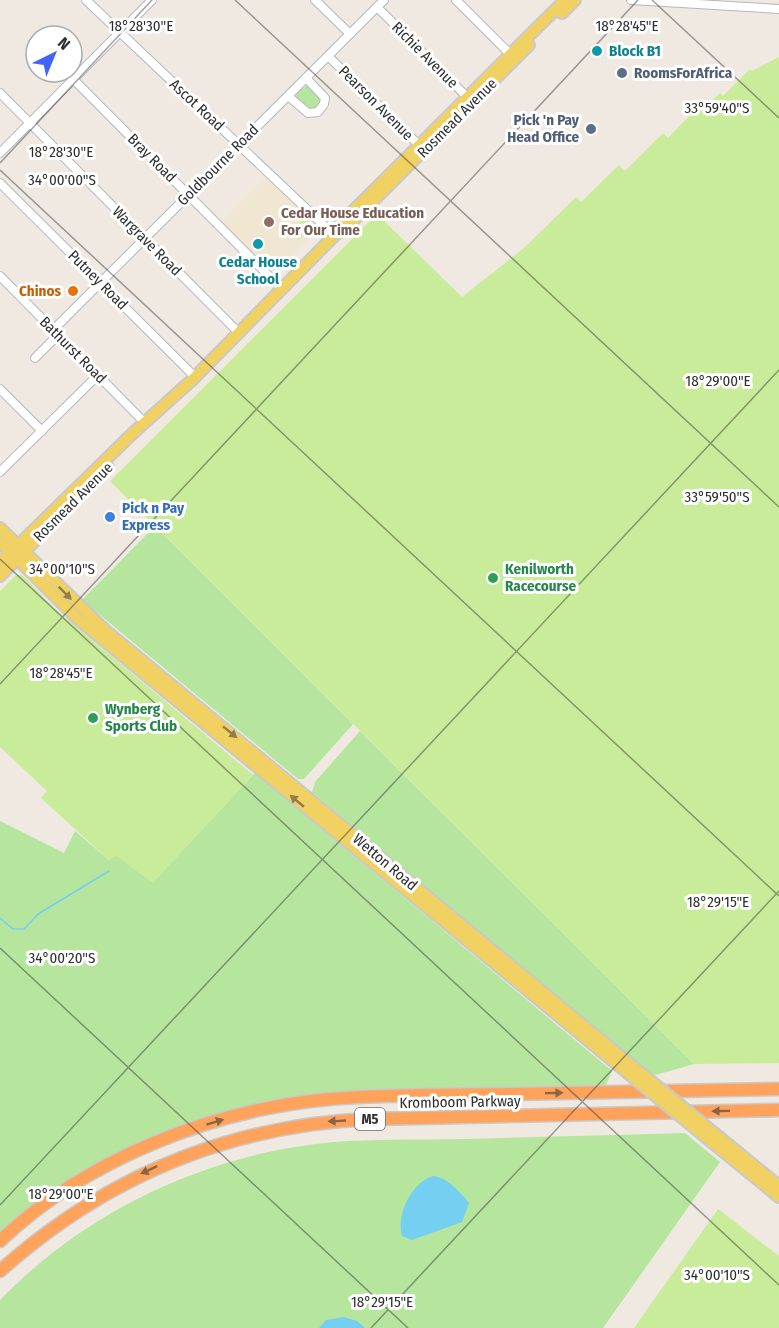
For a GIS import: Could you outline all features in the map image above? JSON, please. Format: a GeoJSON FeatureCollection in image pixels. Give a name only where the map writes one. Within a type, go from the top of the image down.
{"type":"FeatureCollection","features":[{"type":"Feature","properties":{"kind":"highway","name":"Kromboom Parkway"},"geometry":{"type":"LineString","coordinates":[[0,1241],[58,1196],[125,1158],[208,1124],[277,1107],[367,1097],[779,1089]]}},
{"type":"Feature","properties":{"kind":"highway","name":"Kromboom Parkway"},"geometry":{"type":"LineString","coordinates":[[0,1271],[63,1220],[114,1188],[188,1154],[271,1130],[351,1120],[779,1110]]}},
{"type":"Feature","properties":{"kind":"main road","name":"Rosmead Avenue"},"geometry":{"type":"LineString","coordinates":[[470,99],[510,54],[565,0]]}},
{"type":"Feature","properties":{"kind":"main road","name":"Rosmead Avenue"},"geometry":{"type":"LineString","coordinates":[[0,576],[17,552],[336,234],[340,224],[575,0]]}},
{"type":"Feature","properties":{"kind":"main road","name":"Wetton Road"},"geometry":{"type":"LineString","coordinates":[[0,528],[17,552],[84,624],[622,1062],[716,1140],[779,1197]]}},
{"type":"Feature","properties":{"kind":"main road","name":"Wetton Road"},"geometry":{"type":"LineString","coordinates":[[0,542],[17,552]]}},
{"type":"Feature","properties":{"kind":"main road","name":"Rosmead Avenue"},"geometry":{"type":"LineString","coordinates":[[0,563],[17,552]]}},
{"type":"Feature","properties":{"kind":"main road","name":"Wetton Road"},"geometry":{"type":"LineString","coordinates":[[716,1140],[779,1186]]}},
{"type":"Feature","properties":{"kind":"street","name":"Ascot Road"},"geometry":{"type":"LineString","coordinates":[[86,0],[336,234]]}},
{"type":"Feature","properties":{"kind":"street"},"geometry":{"type":"LineString","coordinates":[[84,69],[152,0]]}},
{"type":"Feature","properties":{"kind":"street"},"geometry":{"type":"LineString","coordinates":[[315,0],[350,34]]}},
{"type":"Feature","properties":{"kind":"street","name":"Goldbourne Road"},"geometry":{"type":"LineString","coordinates":[[35,358],[100,283],[384,0]]}},
{"type":"Feature","properties":{"kind":"street"},"geometry":{"type":"LineString","coordinates":[[456,0],[510,54]]}},
{"type":"Feature","properties":{"kind":"street"},"geometry":{"type":"LineString","coordinates":[[631,0],[727,3],[777,10]]}},
{"type":"Feature","properties":{"kind":"street","name":"Richie Avenue"},"geometry":{"type":"LineString","coordinates":[[377,7],[470,99]]}},
{"type":"Feature","properties":{"kind":"street","name":"Pearson Avenue"},"geometry":{"type":"LineString","coordinates":[[328,56],[421,148]]}},
{"type":"Feature","properties":{"kind":"street"},"geometry":{"type":"LineString","coordinates":[[288,96],[308,113],[318,112],[324,104],[324,98],[306,78]]}},
{"type":"Feature","properties":{"kind":"street"},"geometry":{"type":"LineString","coordinates":[[0,153],[69,84]]}},
{"type":"Feature","properties":{"kind":"street","name":"Bray Road"},"geometry":{"type":"LineString","coordinates":[[79,84],[281,288]]}},
{"type":"Feature","properties":{"kind":"street","name":"Wargrave Road"},"geometry":{"type":"LineString","coordinates":[[0,93],[238,332]]}},
{"type":"Feature","properties":{"kind":"street","name":"Putney Road"},"geometry":{"type":"LineString","coordinates":[[0,183],[195,377]]}},
{"type":"Feature","properties":{"kind":"street","name":"Bathurst Road"},"geometry":{"type":"LineString","coordinates":[[2,282],[56,332],[144,425]]}},
{"type":"Feature","properties":{"kind":"street"},"geometry":{"type":"LineString","coordinates":[[0,472],[98,375]]}},
{"type":"Feature","properties":{"kind":"street"},"geometry":{"type":"LineString","coordinates":[[0,389],[42,431]]}},
{"type":"Feature","properties":{"kind":"shaded area","name":"Cedar House Education For Our Time"},"geometry":{"type":"Polygon","coordinates":[[[266,177],[316,224],[316,231],[278,270],[270,270],[222,221],[266,177]]]}},
{"type":"Feature","properties":{"kind":"green space","name":"Kenilworth Racecourse"},"geometry":{"type":"Polygon","coordinates":[[[779,57],[779,1063],[694,1064],[110,481],[377,214],[462,297],[524,248],[576,197],[581,202],[619,165],[625,171],[663,133],[668,138],[701,104],[705,107],[720,93],[723,96],[750,69],[752,71],[779,57]]]}},
{"type":"Feature","properties":{"kind":"green space"},"geometry":{"type":"Polygon","coordinates":[[[308,85],[321,98],[320,104],[314,110],[309,110],[296,97],[297,92],[308,85]]]}},
{"type":"Feature","properties":{"kind":"green space"},"geometry":{"type":"Polygon","coordinates":[[[305,218],[313,226],[298,240],[290,232],[305,218]]]}},
{"type":"Feature","properties":{"kind":"green space"},"geometry":{"type":"Polygon","coordinates":[[[158,529],[353,724],[304,779],[298,779],[82,600],[147,534],[158,529]]]}},
{"type":"Feature","properties":{"kind":"green space","name":"Wynberg Sports Club"},"geometry":{"type":"Polygon","coordinates":[[[16,575],[22,575],[53,607],[253,775],[153,883],[116,856],[109,860],[41,798],[47,791],[0,747],[0,591],[16,575]]]}},
{"type":"Feature","properties":{"kind":"green space"},"geometry":{"type":"Polygon","coordinates":[[[360,731],[694,1064],[652,1076],[312,792],[315,782],[360,731]]]}},
{"type":"Feature","properties":{"kind":"green space"},"geometry":{"type":"Polygon","coordinates":[[[255,773],[612,1071],[606,1085],[264,1103],[205,1118],[150,1139],[28,1210],[0,1232],[0,821],[64,853],[75,831],[109,860],[144,823],[179,854],[255,773]]]}},
{"type":"Feature","properties":{"kind":"green space"},"geometry":{"type":"Polygon","coordinates":[[[685,1133],[720,1162],[603,1328],[0,1328],[0,1300],[34,1268],[71,1239],[111,1213],[153,1191],[196,1173],[241,1159],[287,1148],[350,1141],[685,1133]]]}},
{"type":"Feature","properties":{"kind":"green space"},"geometry":{"type":"Polygon","coordinates":[[[718,1209],[779,1256],[779,1328],[634,1328],[718,1209]]]}},
{"type":"Feature","properties":{"kind":"water"},"geometry":{"type":"Polygon","coordinates":[[[433,1176],[449,1183],[469,1203],[462,1222],[412,1240],[402,1236],[401,1219],[407,1201],[418,1185],[433,1176]]]}},
{"type":"Feature","properties":{"kind":"water"},"geometry":{"type":"Polygon","coordinates":[[[344,1317],[357,1321],[365,1328],[319,1328],[326,1320],[344,1317]]]}},
{"type":"Feature","properties":{"kind":"waterway"},"geometry":{"type":"LineString","coordinates":[[0,918],[13,929],[24,929],[38,914],[109,871]]}},
{"type":"Feature","properties":{"kind":"place","name":"Block B1"},"geometry":{"type":"Point","coordinates":[597,51]}},
{"type":"Feature","properties":{"kind":"place","name":"RoomsForAfrica"},"geometry":{"type":"Point","coordinates":[622,73]}},
{"type":"Feature","properties":{"kind":"place","name":"Pick 'n Pay Head Office"},"geometry":{"type":"Point","coordinates":[591,129]}},
{"type":"Feature","properties":{"kind":"place","name":"Cedar House Education For Our Time"},"geometry":{"type":"Point","coordinates":[269,222]}},
{"type":"Feature","properties":{"kind":"place","name":"Cedar House School"},"geometry":{"type":"Point","coordinates":[258,244]}},
{"type":"Feature","properties":{"kind":"place","name":"Chinos"},"geometry":{"type":"Point","coordinates":[73,291]}},
{"type":"Feature","properties":{"kind":"place","name":"Pick n Pay Express"},"geometry":{"type":"Point","coordinates":[110,517]}},
{"type":"Feature","properties":{"kind":"place","name":"Kenilworth Racecourse"},"geometry":{"type":"Point","coordinates":[493,578]}},
{"type":"Feature","properties":{"kind":"place","name":"Wynberg Sports Club"},"geometry":{"type":"Point","coordinates":[93,718]}}]}
